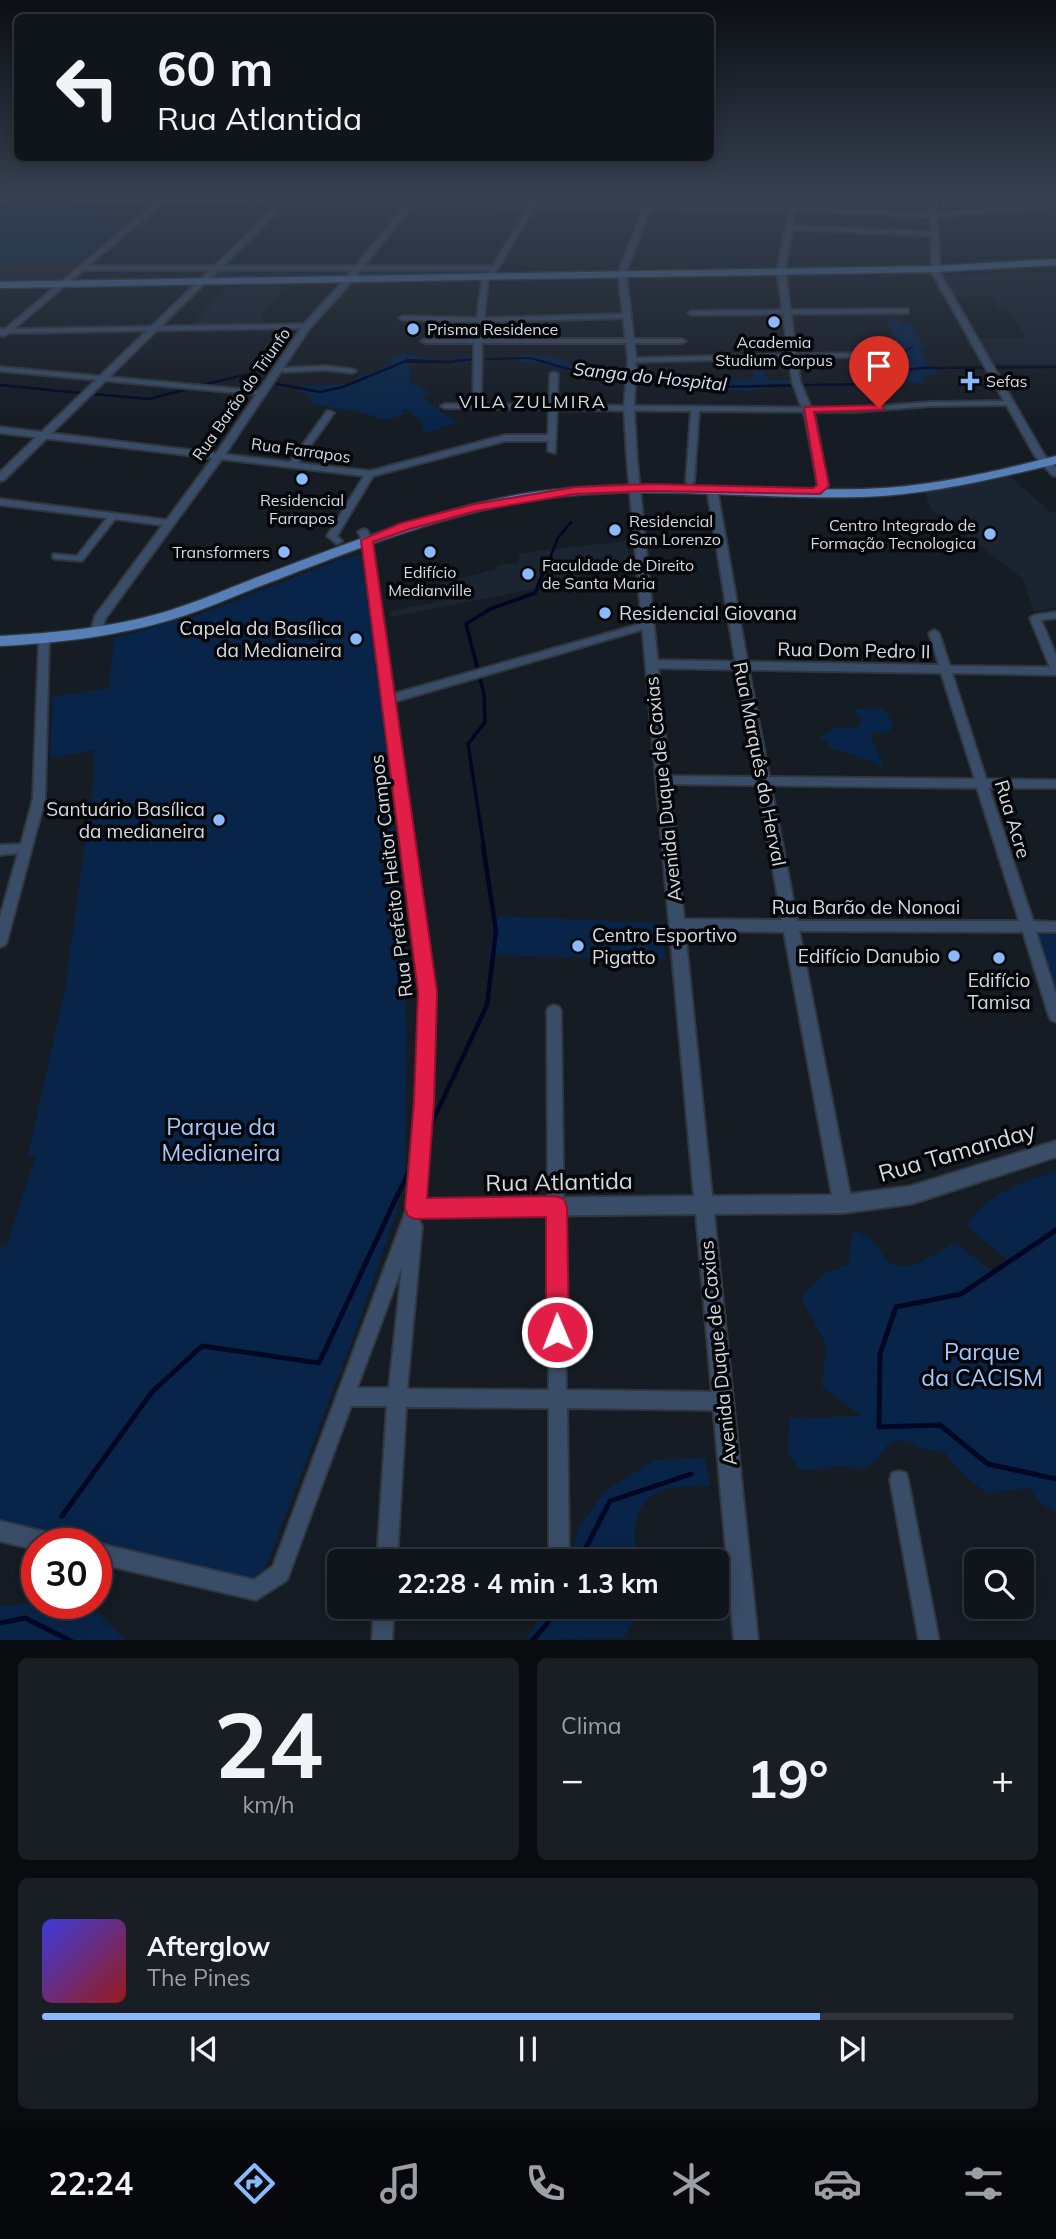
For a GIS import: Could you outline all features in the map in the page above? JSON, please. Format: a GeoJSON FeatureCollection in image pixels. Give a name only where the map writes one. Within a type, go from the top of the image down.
{"type":"FeatureCollection","features":[{"type":"Feature","properties":{"kind":"main road"},"geometry":{"type":"LineString","coordinates":[[0,287],[948,271]]}},
{"type":"Feature","properties":{"kind":"main road"},"geometry":{"type":"LineString","coordinates":[[634,484],[852,493],[919,490],[1047,460],[1056,452]]}},
{"type":"Feature","properties":{"kind":"main road"},"geometry":{"type":"LineString","coordinates":[[0,641],[189,609],[428,510],[501,494],[560,485],[690,481],[823,486],[919,481],[1047,460]]}},
{"type":"Feature","properties":{"kind":"main road"},"geometry":{"type":"LineString","coordinates":[[809,492],[823,486]]}},
{"type":"Feature","properties":{"kind":"main road"},"geometry":{"type":"LineString","coordinates":[[98,625],[181,601],[337,541],[365,536]]}},
{"type":"Feature","properties":{"kind":"main road"},"geometry":{"type":"LineString","coordinates":[[0,629],[45,633]]}},
{"type":"Feature","properties":{"kind":"street"},"geometry":{"type":"LineString","coordinates":[[2,333],[78,271]]}},
{"type":"Feature","properties":{"kind":"street"},"geometry":{"type":"LineString","coordinates":[[0,478],[213,271]]}},
{"type":"Feature","properties":{"kind":"street","name":"Rua Barão do Triunfo"},"geometry":{"type":"LineString","coordinates":[[98,625],[168,523],[280,370],[307,326],[355,271]]}},
{"type":"Feature","properties":{"kind":"street"},"geometry":{"type":"LineString","coordinates":[[477,406],[480,320],[486,278],[493,271]]}},
{"type":"Feature","properties":{"kind":"street","name":"Avenida Duque de Caxias"},"geometry":{"type":"LineString","coordinates":[[624,271],[622,276],[632,360],[629,407],[634,484],[746,1640]]}},
{"type":"Feature","properties":{"kind":"street"},"geometry":{"type":"LineString","coordinates":[[935,271],[1010,403],[1056,473]]}},
{"type":"Feature","properties":{"kind":"street"},"geometry":{"type":"LineString","coordinates":[[782,273],[796,382],[808,409],[823,486]]}},
{"type":"Feature","properties":{"kind":"street"},"geometry":{"type":"LineString","coordinates":[[692,313],[905,311]]}},
{"type":"Feature","properties":{"kind":"street"},"geometry":{"type":"LineString","coordinates":[[403,318],[480,320],[626,316]]}},
{"type":"Feature","properties":{"kind":"street"},"geometry":{"type":"LineString","coordinates":[[2,333],[307,326]]}},
{"type":"Feature","properties":{"kind":"street"},"geometry":{"type":"LineString","coordinates":[[425,341],[682,341]]}},
{"type":"Feature","properties":{"kind":"street"},"geometry":{"type":"LineString","coordinates":[[632,360],[854,355]]}},
{"type":"Feature","properties":{"kind":"street"},"geometry":{"type":"LineString","coordinates":[[0,369],[262,393]]}},
{"type":"Feature","properties":{"kind":"street"},"geometry":{"type":"LineString","coordinates":[[280,370],[306,375],[332,370],[352,371]]}},
{"type":"Feature","properties":{"kind":"street"},"geometry":{"type":"LineString","coordinates":[[552,452],[554,374]]}},
{"type":"Feature","properties":{"kind":"street"},"geometry":{"type":"LineString","coordinates":[[445,406],[808,409],[1010,403]]}},
{"type":"Feature","properties":{"kind":"street"},"geometry":{"type":"LineString","coordinates":[[690,481],[695,408]]}},
{"type":"Feature","properties":{"kind":"street"},"geometry":{"type":"LineString","coordinates":[[293,464],[330,413]]}},
{"type":"Feature","properties":{"kind":"street","name":"Rua Farrapos"},"geometry":{"type":"LineString","coordinates":[[0,430],[221,454],[370,474],[505,438],[553,439]]}},
{"type":"Feature","properties":{"kind":"street"},"geometry":{"type":"LineString","coordinates":[[337,541],[332,536],[370,474]]}},
{"type":"Feature","properties":{"kind":"street","name":"Rua Marquês do Herval"},"geometry":{"type":"LineString","coordinates":[[712,489],[742,666],[843,1204]]}},
{"type":"Feature","properties":{"kind":"street"},"geometry":{"type":"LineString","coordinates":[[0,502],[168,523]]}},
{"type":"Feature","properties":{"kind":"street"},"geometry":{"type":"LineString","coordinates":[[56,556],[79,559],[113,516]]}},
{"type":"Feature","properties":{"kind":"street","name":"Rua Prefeito Heitor Campos"},"geometry":{"type":"LineString","coordinates":[[365,536],[390,699],[428,992],[424,1102],[415,1208]]}},
{"type":"Feature","properties":{"kind":"street"},"geometry":{"type":"LineString","coordinates":[[1056,614],[1035,618],[1056,670]]}},
{"type":"Feature","properties":{"kind":"street"},"geometry":{"type":"LineString","coordinates":[[390,699],[647,625]]}},
{"type":"Feature","properties":{"kind":"street"},"geometry":{"type":"LineString","coordinates":[[0,941],[39,799],[45,633]]}},
{"type":"Feature","properties":{"kind":"street","name":"Rua Acre"},"geometry":{"type":"LineString","coordinates":[[934,633],[1056,1016]]}},
{"type":"Feature","properties":{"kind":"street","name":"Rua Dom Pedro II"},"geometry":{"type":"LineString","coordinates":[[651,664],[1056,670]]}},
{"type":"Feature","properties":{"kind":"street"},"geometry":{"type":"LineString","coordinates":[[662,780],[1056,784]]}},
{"type":"Feature","properties":{"kind":"street"},"geometry":{"type":"LineString","coordinates":[[0,850],[26,848]]}},
{"type":"Feature","properties":{"kind":"street","name":"Rua Barão de Nonoai"},"geometry":{"type":"LineString","coordinates":[[676,925],[1056,927]]}},
{"type":"Feature","properties":{"kind":"street"},"geometry":{"type":"LineString","coordinates":[[554,1011],[559,1549]]}},
{"type":"Feature","properties":{"kind":"street","name":"Rua Tamanday"},"geometry":{"type":"LineString","coordinates":[[703,1205],[843,1204],[911,1195],[1056,1149]]}},
{"type":"Feature","properties":{"kind":"street","name":"Rua Atlantida"},"geometry":{"type":"LineString","coordinates":[[415,1208],[703,1205]]}},
{"type":"Feature","properties":{"kind":"street"},"geometry":{"type":"LineString","coordinates":[[112,1557],[256,1590],[280,1573],[415,1208]]}},
{"type":"Feature","properties":{"kind":"street"},"geometry":{"type":"LineString","coordinates":[[388,1549],[397,1398],[415,1208]]}},
{"type":"Feature","properties":{"kind":"street"},"geometry":{"type":"LineString","coordinates":[[345,1397],[722,1401]]}},
{"type":"Feature","properties":{"kind":"street"},"geometry":{"type":"LineString","coordinates":[[899,1480],[929,1640]]}},
{"type":"Feature","properties":{"kind":"street"},"geometry":{"type":"LineString","coordinates":[[0,1531],[21,1536]]}},
{"type":"Feature","properties":{"kind":"street"},"geometry":{"type":"LineString","coordinates":[[382,1640],[383,1619]]}},
{"type":"Feature","properties":{"kind":"shaded area"},"geometry":{"type":"Polygon","coordinates":[[[0,271],[71,271],[58,281],[0,282],[0,271]]]}},
{"type":"Feature","properties":{"kind":"shaded area"},"geometry":{"type":"Polygon","coordinates":[[[1056,273],[1056,364],[993,364],[977,338],[1027,338],[1006,307],[998,307],[990,296],[956,297],[942,275],[1056,273]]]}},
{"type":"Feature","properties":{"kind":"shaded area"},"geometry":{"type":"Polygon","coordinates":[[[286,286],[265,309],[260,324],[191,325],[228,287],[286,286]]]}},
{"type":"Feature","properties":{"kind":"shaded area"},"geometry":{"type":"Polygon","coordinates":[[[1009,476],[1051,512],[1056,512],[1056,607],[1034,612],[1023,579],[930,508],[925,492],[1009,476]]]}},
{"type":"Feature","properties":{"kind":"shaded area","name":"Faculdade de Direito de Santa Maria"},"geometry":{"type":"Polygon","coordinates":[[[626,541],[630,561],[580,568],[581,580],[390,617],[389,612],[445,600],[439,584],[496,569],[498,565],[518,563],[520,553],[626,541]]]}},
{"type":"Feature","properties":{"kind":"green space"},"geometry":{"type":"Polygon","coordinates":[[[221,271],[352,271],[348,276],[215,278],[221,271]]]}},
{"type":"Feature","properties":{"kind":"green space"},"geometry":{"type":"Polygon","coordinates":[[[362,271],[486,271],[480,274],[359,276],[362,271]]]}},
{"type":"Feature","properties":{"kind":"green space"},"geometry":{"type":"Polygon","coordinates":[[[897,315],[899,324],[910,324],[922,343],[929,346],[923,347],[921,351],[929,366],[938,370],[935,374],[923,377],[924,384],[880,379],[876,375],[884,372],[880,362],[868,357],[866,351],[895,348],[895,338],[887,321],[897,315]]]}},
{"type":"Feature","properties":{"kind":"green space"},"geometry":{"type":"Polygon","coordinates":[[[405,353],[440,361],[470,357],[469,363],[462,364],[421,361],[409,364],[410,382],[430,392],[424,398],[452,420],[458,420],[457,423],[424,433],[422,422],[404,409],[401,410],[404,414],[387,420],[360,412],[314,405],[306,394],[298,391],[297,387],[303,386],[352,384],[360,374],[375,372],[387,365],[389,359],[405,353]]]}},
{"type":"Feature","properties":{"kind":"green space"},"geometry":{"type":"Polygon","coordinates":[[[521,355],[559,358],[574,367],[561,370],[512,359],[521,355]]]}},
{"type":"Feature","properties":{"kind":"green space"},"geometry":{"type":"Polygon","coordinates":[[[755,370],[763,371],[768,380],[791,380],[795,385],[768,383],[763,389],[731,390],[699,385],[695,390],[639,381],[639,374],[651,373],[653,376],[692,382],[752,379],[755,370]]]}},
{"type":"Feature","properties":{"kind":"green space","name":"Parque da Medianeira"},"geometry":{"type":"Polygon","coordinates":[[[361,555],[377,663],[398,865],[407,1038],[405,1180],[358,1324],[260,1583],[112,1548],[112,1528],[29,1528],[0,1521],[0,1247],[6,1247],[36,1156],[28,1155],[65,989],[95,770],[94,750],[50,758],[53,697],[109,688],[114,638],[205,613],[338,560],[361,555]]]}},
{"type":"Feature","properties":{"kind":"green space"},"geometry":{"type":"Polygon","coordinates":[[[879,708],[887,712],[893,725],[890,727],[891,731],[872,733],[871,737],[884,767],[829,748],[829,743],[819,737],[839,727],[857,728],[862,719],[853,711],[855,709],[879,708]]]}},
{"type":"Feature","properties":{"kind":"green space","name":"Centro Esportivo Pigatto"},"geometry":{"type":"Polygon","coordinates":[[[495,916],[663,923],[665,960],[489,955],[495,916]]]}},
{"type":"Feature","properties":{"kind":"green space"},"geometry":{"type":"Polygon","coordinates":[[[1036,934],[1056,935],[1056,995],[1036,934]]]}},
{"type":"Feature","properties":{"kind":"green space","name":"Parque da CACISM"},"geometry":{"type":"Polygon","coordinates":[[[1056,1171],[1056,1511],[1040,1503],[1030,1488],[986,1493],[962,1473],[945,1453],[915,1447],[909,1441],[897,1440],[887,1445],[875,1462],[860,1469],[841,1465],[812,1470],[799,1469],[788,1453],[789,1418],[862,1416],[822,1387],[826,1344],[803,1302],[803,1294],[825,1273],[848,1265],[853,1230],[871,1238],[888,1262],[896,1266],[915,1265],[955,1243],[993,1272],[1009,1261],[967,1227],[973,1216],[982,1206],[1005,1191],[1056,1171]]]}},
{"type":"Feature","properties":{"kind":"green space"},"geometry":{"type":"Polygon","coordinates":[[[705,1458],[710,1485],[662,1490],[648,1499],[636,1524],[637,1549],[572,1549],[578,1529],[605,1491],[655,1460],[705,1458]]]}},
{"type":"Feature","properties":{"kind":"green space"},"geometry":{"type":"Polygon","coordinates":[[[21,1604],[21,1619],[103,1619],[125,1640],[0,1640],[0,1607],[21,1604]]]}},
{"type":"Feature","properties":{"kind":"green space"},"geometry":{"type":"Polygon","coordinates":[[[539,1619],[636,1619],[623,1638],[526,1640],[539,1619]]]}},
{"type":"Feature","properties":{"kind":"waterway","name":"Sanga do Hospital"},"geometry":{"type":"LineString","coordinates":[[899,362],[900,355],[912,347]]}},
{"type":"Feature","properties":{"kind":"waterway","name":"Sanga do Hospital"},"geometry":{"type":"LineString","coordinates":[[465,360],[473,359]]}},
{"type":"Feature","properties":{"kind":"waterway","name":"Sanga do Hospital"},"geometry":{"type":"LineString","coordinates":[[486,359],[537,360]]}},
{"type":"Feature","properties":{"kind":"waterway","name":"Sanga do Hospital"},"geometry":{"type":"LineString","coordinates":[[277,384],[320,392],[343,387],[408,360],[465,360]]}},
{"type":"Feature","properties":{"kind":"waterway","name":"Sanga do Hospital"},"geometry":{"type":"LineString","coordinates":[[451,362],[465,360]]}},
{"type":"Feature","properties":{"kind":"waterway","name":"Sanga do Hospital"},"geometry":{"type":"LineString","coordinates":[[537,360],[568,369],[616,371],[718,387],[868,384],[897,371]]}},
{"type":"Feature","properties":{"kind":"waterway","name":"Sanga do Hospital"},"geometry":{"type":"LineString","coordinates":[[537,360],[543,362]]}},
{"type":"Feature","properties":{"kind":"waterway","name":"Sanga do Hospital"},"geometry":{"type":"LineString","coordinates":[[897,371],[899,360]]}},
{"type":"Feature","properties":{"kind":"waterway","name":"Sanga do Hospital"},"geometry":{"type":"LineString","coordinates":[[404,362],[438,362]]}},
{"type":"Feature","properties":{"kind":"waterway","name":"Sanga do Hospital"},"geometry":{"type":"LineString","coordinates":[[897,371],[923,368],[1056,367]]}},
{"type":"Feature","properties":{"kind":"waterway","name":"Sanga do Hospital"},"geometry":{"type":"LineString","coordinates":[[198,386],[244,375],[261,378]]}},
{"type":"Feature","properties":{"kind":"waterway","name":"Sanga do Hospital"},"geometry":{"type":"LineString","coordinates":[[0,385],[80,393]]}},
{"type":"Feature","properties":{"kind":"waterway","name":"Sanga do Hospital"},"geometry":{"type":"LineString","coordinates":[[94,394],[149,399],[191,388]]}},
{"type":"Feature","properties":{"kind":"waterway"},"geometry":{"type":"LineString","coordinates":[[543,575],[558,538],[571,522]]}},
{"type":"Feature","properties":{"kind":"waterway"},"geometry":{"type":"LineString","coordinates":[[484,848],[468,744],[485,722],[484,694],[466,624],[490,609],[535,593],[543,573]]}},
{"type":"Feature","properties":{"kind":"waterway"},"geometry":{"type":"LineString","coordinates":[[430,1127],[487,1005],[496,930],[483,846]]}},
{"type":"Feature","properties":{"kind":"waterway"},"geometry":{"type":"LineString","coordinates":[[397,1196],[410,1169]]}},
{"type":"Feature","properties":{"kind":"waterway"},"geometry":{"type":"LineString","coordinates":[[62,1516],[152,1392],[202,1346],[319,1363],[398,1194]]}},
{"type":"Feature","properties":{"kind":"waterway"},"geometry":{"type":"LineString","coordinates":[[1056,1230],[961,1294],[896,1307],[880,1354],[879,1427],[940,1425],[988,1464],[1056,1479]]}},
{"type":"Feature","properties":{"kind":"waterway"},"geometry":{"type":"LineString","coordinates":[[585,1549],[610,1501],[691,1474]]}},
{"type":"Feature","properties":{"kind":"waterway"},"geometry":{"type":"LineString","coordinates":[[0,1623],[25,1618],[69,1640]]}},
{"type":"Feature","properties":{"kind":"waterway"},"geometry":{"type":"LineString","coordinates":[[533,1640],[550,1619]]}},
{"type":"Feature","properties":{"kind":"place","name":"Academia Studium Corpus"},"geometry":{"type":"Point","coordinates":[774,322]}},
{"type":"Feature","properties":{"kind":"place","name":"Prisma Residence"},"geometry":{"type":"Point","coordinates":[413,329]}},
{"type":"Feature","properties":{"kind":"place","name":"Sefas"},"geometry":{"type":"Point","coordinates":[970,381]}},
{"type":"Feature","properties":{"kind":"place","name":"Residencial Farrapos"},"geometry":{"type":"Point","coordinates":[302,479]}},
{"type":"Feature","properties":{"kind":"place","name":"Residencial San Lorenzo"},"geometry":{"type":"Point","coordinates":[615,530]}},
{"type":"Feature","properties":{"kind":"place","name":"Centro Integrado de Formação Tecnologica"},"geometry":{"type":"Point","coordinates":[990,534]}},
{"type":"Feature","properties":{"kind":"place","name":"Transformers"},"geometry":{"type":"Point","coordinates":[284,552]}},
{"type":"Feature","properties":{"kind":"place","name":"Edifício Medianville"},"geometry":{"type":"Point","coordinates":[430,552]}},
{"type":"Feature","properties":{"kind":"place","name":"Faculdade de Direito de Santa Maria"},"geometry":{"type":"Point","coordinates":[528,574]}},
{"type":"Feature","properties":{"kind":"place","name":"Residencial Giovana"},"geometry":{"type":"Point","coordinates":[605,613]}},
{"type":"Feature","properties":{"kind":"place","name":"Capela da Basílica da Medianeira"},"geometry":{"type":"Point","coordinates":[356,639]}},
{"type":"Feature","properties":{"kind":"place","name":"Santuário Basílica da medianeira"},"geometry":{"type":"Point","coordinates":[219,820]}},
{"type":"Feature","properties":{"kind":"place","name":"Centro Esportivo Pigatto"},"geometry":{"type":"Point","coordinates":[578,946]}},
{"type":"Feature","properties":{"kind":"place","name":"Edifício Danubio"},"geometry":{"type":"Point","coordinates":[954,956]}},
{"type":"Feature","properties":{"kind":"place","name":"Edifício Tamisa"},"geometry":{"type":"Point","coordinates":[999,958]}},
{"type":"Feature","properties":{"kind":"district","name":"VILA ZULMIRA"},"geometry":{"type":"Point","coordinates":[533,402]}},
{"type":"Feature","properties":{"kind":"route"},"geometry":{"type":"LineString","coordinates":[[557,1332],[556,1207],[415,1208],[424,1102],[428,992],[367,540],[435,517],[552,493],[650,488],[816,491],[823,486],[808,409],[879,408]]}}]}
